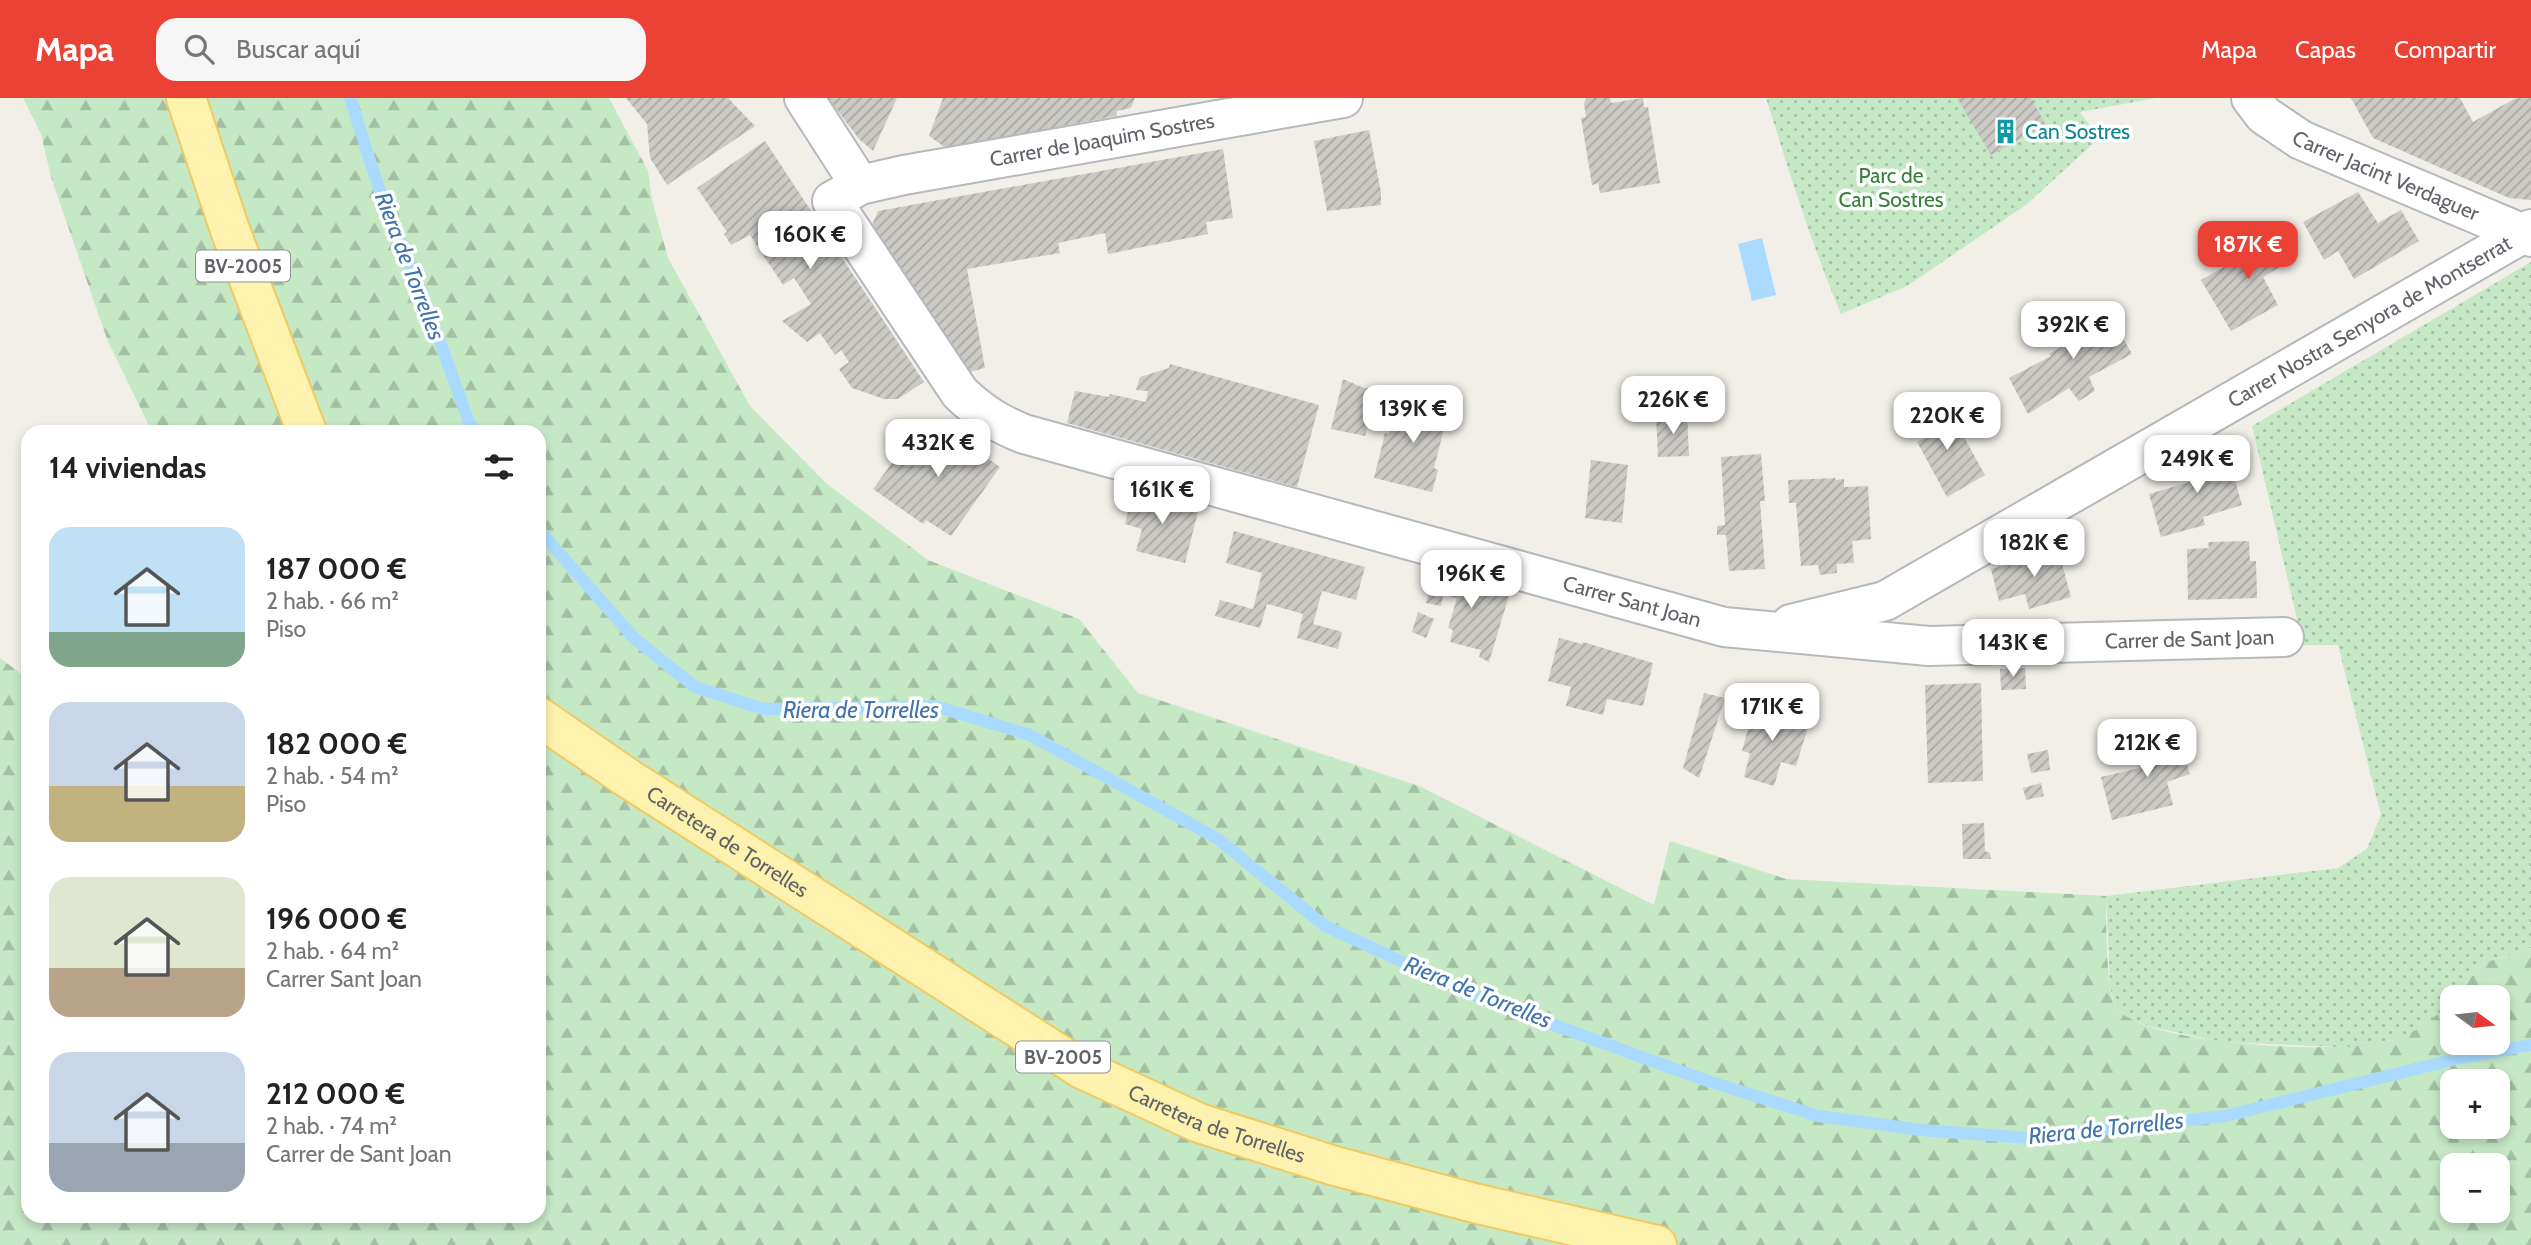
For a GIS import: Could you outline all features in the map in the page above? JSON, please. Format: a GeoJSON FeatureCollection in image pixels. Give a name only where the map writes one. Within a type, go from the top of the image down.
{"type":"FeatureCollection","features":[{"type":"Feature","properties":{"kind":"main road","name":"BV-2005"},"geometry":{"type":"LineString","coordinates":[[186,98],[230,229],[304,425]]}},
{"type":"Feature","properties":{"kind":"main road","name":"Carretera de Torrelles"},"geometry":{"type":"LineString","coordinates":[[546,722],[626,777],[1082,1069],[1136,1095],[1199,1123],[1335,1166],[1474,1203],[1657,1245]]}},
{"type":"Feature","properties":{"kind":"street"},"geometry":{"type":"LineString","coordinates":[[804,98],[860,185]]}},
{"type":"Feature","properties":{"kind":"street","name":"Carrer de Joaquim Sostres"},"geometry":{"type":"LineString","coordinates":[[860,185],[1343,98]]}},
{"type":"Feature","properties":{"kind":"street","name":"Carrer Jacint Verdaguer"},"geometry":{"type":"LineString","coordinates":[[2251,98],[2264,115],[2301,140],[2528,233]]}},
{"type":"Feature","properties":{"kind":"street","name":"Carrer Sant Joan"},"geometry":{"type":"LineString","coordinates":[[860,185],[832,201],[960,393],[997,423],[1038,438],[1724,627],[1758,632]]}},
{"type":"Feature","properties":{"kind":"street","name":"Carrer Nostra Senyora de Montserrat"},"geometry":{"type":"LineString","coordinates":[[1758,632],[1885,601],[2528,233]]}},
{"type":"Feature","properties":{"kind":"street"},"geometry":{"type":"LineString","coordinates":[[1916,583],[1929,646]]}},
{"type":"Feature","properties":{"kind":"street","name":"Carrer de Sant Joan"},"geometry":{"type":"LineString","coordinates":[[1758,632],[1929,646],[2284,637]]}},
{"type":"Feature","properties":{"kind":"green space"},"geometry":{"type":"Polygon","coordinates":[[[23,98],[609,98],[648,171],[652,200],[668,258],[750,406],[827,484],[928,560],[1079,619],[1138,693],[1419,786],[1654,905],[1670,841],[1786,879],[2106,896],[2108,971],[2116,1007],[2133,1020],[2163,1031],[2201,1038],[2244,1044],[2363,1046],[2405,1035],[2440,1012],[2440,1055],[2510,1055],[2510,985],[2464,985],[2484,963],[2531,948],[2531,1245],[0,1245],[0,658],[21,674],[21,1223],[546,1223],[546,425],[149,425],[107,339],[51,177],[41,134],[23,98]]]}},
{"type":"Feature","properties":{"kind":"green space","name":"Parc de Can Sostres"},"geometry":{"type":"Polygon","coordinates":[[[1766,98],[2156,98],[2080,112],[2099,138],[2027,204],[1907,286],[1841,314],[1810,234],[1766,98]]]}},
{"type":"Feature","properties":{"kind":"green space"},"geometry":{"type":"Polygon","coordinates":[[[2531,262],[2531,948],[2484,963],[2464,985],[2440,985],[2440,1014],[2425,1026],[2405,1037],[2362,1048],[2221,1042],[2152,1027],[2130,1019],[2115,1007],[2110,986],[2106,896],[2338,868],[2367,849],[2381,815],[2338,645],[2303,645],[2252,426],[2531,262]]]}},
{"type":"Feature","properties":{"kind":"water"},"geometry":{"type":"Polygon","coordinates":[[[1762,238],[1776,295],[1752,301],[1738,244],[1762,238]]]}},
{"type":"Feature","properties":{"kind":"building"},"geometry":{"type":"Polygon","coordinates":[[[626,98],[728,98],[755,126],[667,185],[650,158],[647,124],[626,98]]]}},
{"type":"Feature","properties":{"kind":"building"},"geometry":{"type":"Polygon","coordinates":[[[828,98],[897,98],[873,151],[859,139],[828,98]]]}},
{"type":"Feature","properties":{"kind":"building"},"geometry":{"type":"Polygon","coordinates":[[[943,98],[1135,98],[1131,108],[1117,111],[1116,116],[946,148],[929,136],[943,98]]]}},
{"type":"Feature","properties":{"kind":"building"},"geometry":{"type":"Polygon","coordinates":[[[1586,98],[1610,98],[1611,103],[1643,98],[1644,107],[1648,107],[1660,183],[1600,193],[1598,183],[1592,185],[1581,118],[1586,117],[1586,98]]]}},
{"type":"Feature","properties":{"kind":"building","name":"Can Sostres"},"geometry":{"type":"Polygon","coordinates":[[[1957,98],[2031,98],[2046,125],[1991,155],[1957,98]]]}},
{"type":"Feature","properties":{"kind":"building"},"geometry":{"type":"Polygon","coordinates":[[[2351,98],[2460,98],[2473,122],[2516,98],[2531,98],[2531,200],[2509,198],[2373,138],[2351,98]]]}},
{"type":"Feature","properties":{"kind":"building"},"geometry":{"type":"Polygon","coordinates":[[[1369,130],[1381,205],[1327,211],[1314,141],[1369,130]]]}},
{"type":"Feature","properties":{"kind":"building"},"geometry":{"type":"Polygon","coordinates":[[[765,141],[924,382],[898,399],[884,399],[852,388],[839,369],[849,362],[841,350],[835,355],[820,333],[807,342],[782,321],[811,304],[794,278],[783,285],[750,235],[731,245],[724,234],[727,232],[697,188],[765,141]]]}},
{"type":"Feature","properties":{"kind":"building"},"geometry":{"type":"Polygon","coordinates":[[[1223,149],[1233,218],[1206,222],[1208,234],[1108,254],[1105,233],[1058,243],[1060,253],[967,269],[985,368],[969,372],[872,225],[878,211],[1223,149]]]}},
{"type":"Feature","properties":{"kind":"building"},"geometry":{"type":"Polygon","coordinates":[[[2358,192],[2378,223],[2401,210],[2419,241],[2354,279],[2338,251],[2324,260],[2303,222],[2358,192]]]}},
{"type":"Feature","properties":{"kind":"building"},"geometry":{"type":"Polygon","coordinates":[[[2274,229],[2292,260],[2263,277],[2278,305],[2231,331],[2201,280],[2248,253],[2244,245],[2274,229]]]}},
{"type":"Feature","properties":{"kind":"building"},"geometry":{"type":"Polygon","coordinates":[[[2104,304],[2132,354],[2089,377],[2095,391],[2079,401],[2069,388],[2028,414],[2009,378],[2051,356],[2049,354],[2068,343],[2060,328],[2104,304]]]}},
{"type":"Feature","properties":{"kind":"building"},"geometry":{"type":"Polygon","coordinates":[[[1170,364],[1319,405],[1297,487],[1067,423],[1075,391],[1109,397],[1110,394],[1146,402],[1148,391],[1136,390],[1140,377],[1169,368],[1170,364]]]}},
{"type":"Feature","properties":{"kind":"building"},"geometry":{"type":"Polygon","coordinates":[[[1343,379],[1364,388],[1377,387],[1365,436],[1331,429],[1343,379]]]}},
{"type":"Feature","properties":{"kind":"building"},"geometry":{"type":"Polygon","coordinates":[[[1418,397],[1450,405],[1434,468],[1438,470],[1432,492],[1374,478],[1385,433],[1389,434],[1397,403],[1415,407],[1418,397]]]}},
{"type":"Feature","properties":{"kind":"building"},"geometry":{"type":"Polygon","coordinates":[[[1933,405],[1944,426],[1955,421],[1985,475],[1947,497],[1917,442],[1926,437],[1914,415],[1933,405]]]}},
{"type":"Feature","properties":{"kind":"building"},"geometry":{"type":"Polygon","coordinates":[[[1687,414],[1689,456],[1658,457],[1656,416],[1687,414]]]}},
{"type":"Feature","properties":{"kind":"building"},"geometry":{"type":"Polygon","coordinates":[[[936,421],[1000,467],[951,536],[926,520],[923,524],[873,489],[894,460],[897,462],[910,443],[916,447],[936,421]]]}},
{"type":"Feature","properties":{"kind":"building"},"geometry":{"type":"Polygon","coordinates":[[[2225,446],[2242,505],[2203,517],[2205,525],[2161,537],[2149,494],[2197,480],[2190,456],[2225,446]]]}},
{"type":"Feature","properties":{"kind":"building"},"geometry":{"type":"Polygon","coordinates":[[[1761,454],[1765,501],[1760,501],[1765,569],[1729,571],[1726,535],[1717,535],[1717,526],[1725,525],[1721,457],[1761,454]]]}},
{"type":"Feature","properties":{"kind":"building"},"geometry":{"type":"Polygon","coordinates":[[[1591,460],[1628,465],[1622,523],[1585,518],[1591,460]]]}},
{"type":"Feature","properties":{"kind":"building"},"geometry":{"type":"Polygon","coordinates":[[[1836,478],[1835,480],[1844,479],[1844,487],[1868,486],[1871,539],[1852,541],[1854,563],[1837,564],[1837,573],[1820,575],[1818,565],[1801,566],[1796,503],[1789,503],[1788,480],[1836,478]]]}},
{"type":"Feature","properties":{"kind":"building"},"geometry":{"type":"Polygon","coordinates":[[[1133,491],[1199,508],[1185,563],[1136,551],[1142,529],[1125,524],[1133,491]]]}},
{"type":"Feature","properties":{"kind":"building"},"geometry":{"type":"Polygon","coordinates":[[[1234,531],[1365,567],[1356,600],[1322,591],[1313,624],[1342,632],[1338,649],[1297,638],[1303,614],[1286,609],[1267,604],[1260,628],[1215,616],[1220,600],[1253,609],[1262,573],[1226,563],[1234,531]]]}},
{"type":"Feature","properties":{"kind":"building"},"geometry":{"type":"Polygon","coordinates":[[[2249,541],[2250,561],[2256,561],[2257,598],[2188,600],[2187,549],[2209,548],[2208,542],[2249,541]]]}},
{"type":"Feature","properties":{"kind":"building"},"geometry":{"type":"Polygon","coordinates":[[[2057,546],[2071,597],[2029,609],[2025,594],[1999,601],[1991,569],[2038,556],[2037,552],[2057,546]]]}},
{"type":"Feature","properties":{"kind":"building"},"geometry":{"type":"Polygon","coordinates":[[[1435,569],[1511,589],[1489,662],[1479,657],[1481,650],[1450,642],[1453,630],[1448,628],[1457,598],[1443,595],[1441,606],[1426,603],[1435,569]]]}},
{"type":"Feature","properties":{"kind":"building"},"geometry":{"type":"Polygon","coordinates":[[[1418,612],[1434,619],[1426,638],[1412,632],[1418,612]]]}},
{"type":"Feature","properties":{"kind":"building"},"geometry":{"type":"Polygon","coordinates":[[[1559,638],[1582,644],[1583,642],[1653,663],[1643,706],[1607,699],[1603,715],[1566,706],[1571,687],[1548,681],[1559,638]]]}},
{"type":"Feature","properties":{"kind":"building"},"geometry":{"type":"Polygon","coordinates":[[[2025,668],[2026,689],[2001,690],[2000,669],[2025,668]]]}},
{"type":"Feature","properties":{"kind":"building"},"geometry":{"type":"Polygon","coordinates":[[[1981,683],[1983,781],[1928,783],[1925,685],[1981,683]]]}},
{"type":"Feature","properties":{"kind":"building"},"geometry":{"type":"Polygon","coordinates":[[[1704,693],[1725,698],[1699,778],[1683,768],[1704,693]]]}},
{"type":"Feature","properties":{"kind":"building"},"geometry":{"type":"Polygon","coordinates":[[[1755,703],[1796,714],[1794,723],[1808,727],[1796,766],[1781,762],[1774,786],[1744,777],[1750,753],[1742,751],[1755,703]]]}},
{"type":"Feature","properties":{"kind":"building"},"geometry":{"type":"Polygon","coordinates":[[[2177,731],[2190,774],[2167,782],[2173,805],[2112,820],[2101,777],[2140,768],[2135,753],[2154,747],[2151,739],[2177,731]]]}},
{"type":"Feature","properties":{"kind":"building"},"geometry":{"type":"Polygon","coordinates":[[[2048,750],[2050,770],[2031,773],[2027,754],[2048,750]]]}},
{"type":"Feature","properties":{"kind":"building"},"geometry":{"type":"Polygon","coordinates":[[[2041,783],[2044,796],[2026,800],[2023,788],[2041,783]]]}},
{"type":"Feature","properties":{"kind":"building"},"geometry":{"type":"Polygon","coordinates":[[[1984,823],[1985,851],[1990,853],[1991,859],[1963,859],[1962,824],[1984,823]]]}},
{"type":"Feature","properties":{"kind":"waterway","name":"Riera de Torrelles"},"geometry":{"type":"LineString","coordinates":[[350,98],[381,195],[420,287],[471,425]]}},
{"type":"Feature","properties":{"kind":"waterway","name":"Riera de Torrelles"},"geometry":{"type":"LineString","coordinates":[[546,538],[634,638],[695,687],[763,709],[935,706],[1030,735],[1218,839],[1325,926],[1483,999],[1699,1078],[1818,1116],[1921,1130],[2028,1138],[2225,1116],[2456,1059],[2531,1045]]}},
{"type":"Feature","properties":{"kind":"place","name":"Can Sostres"},"geometry":{"type":"Point","coordinates":[2005,132]}}]}
